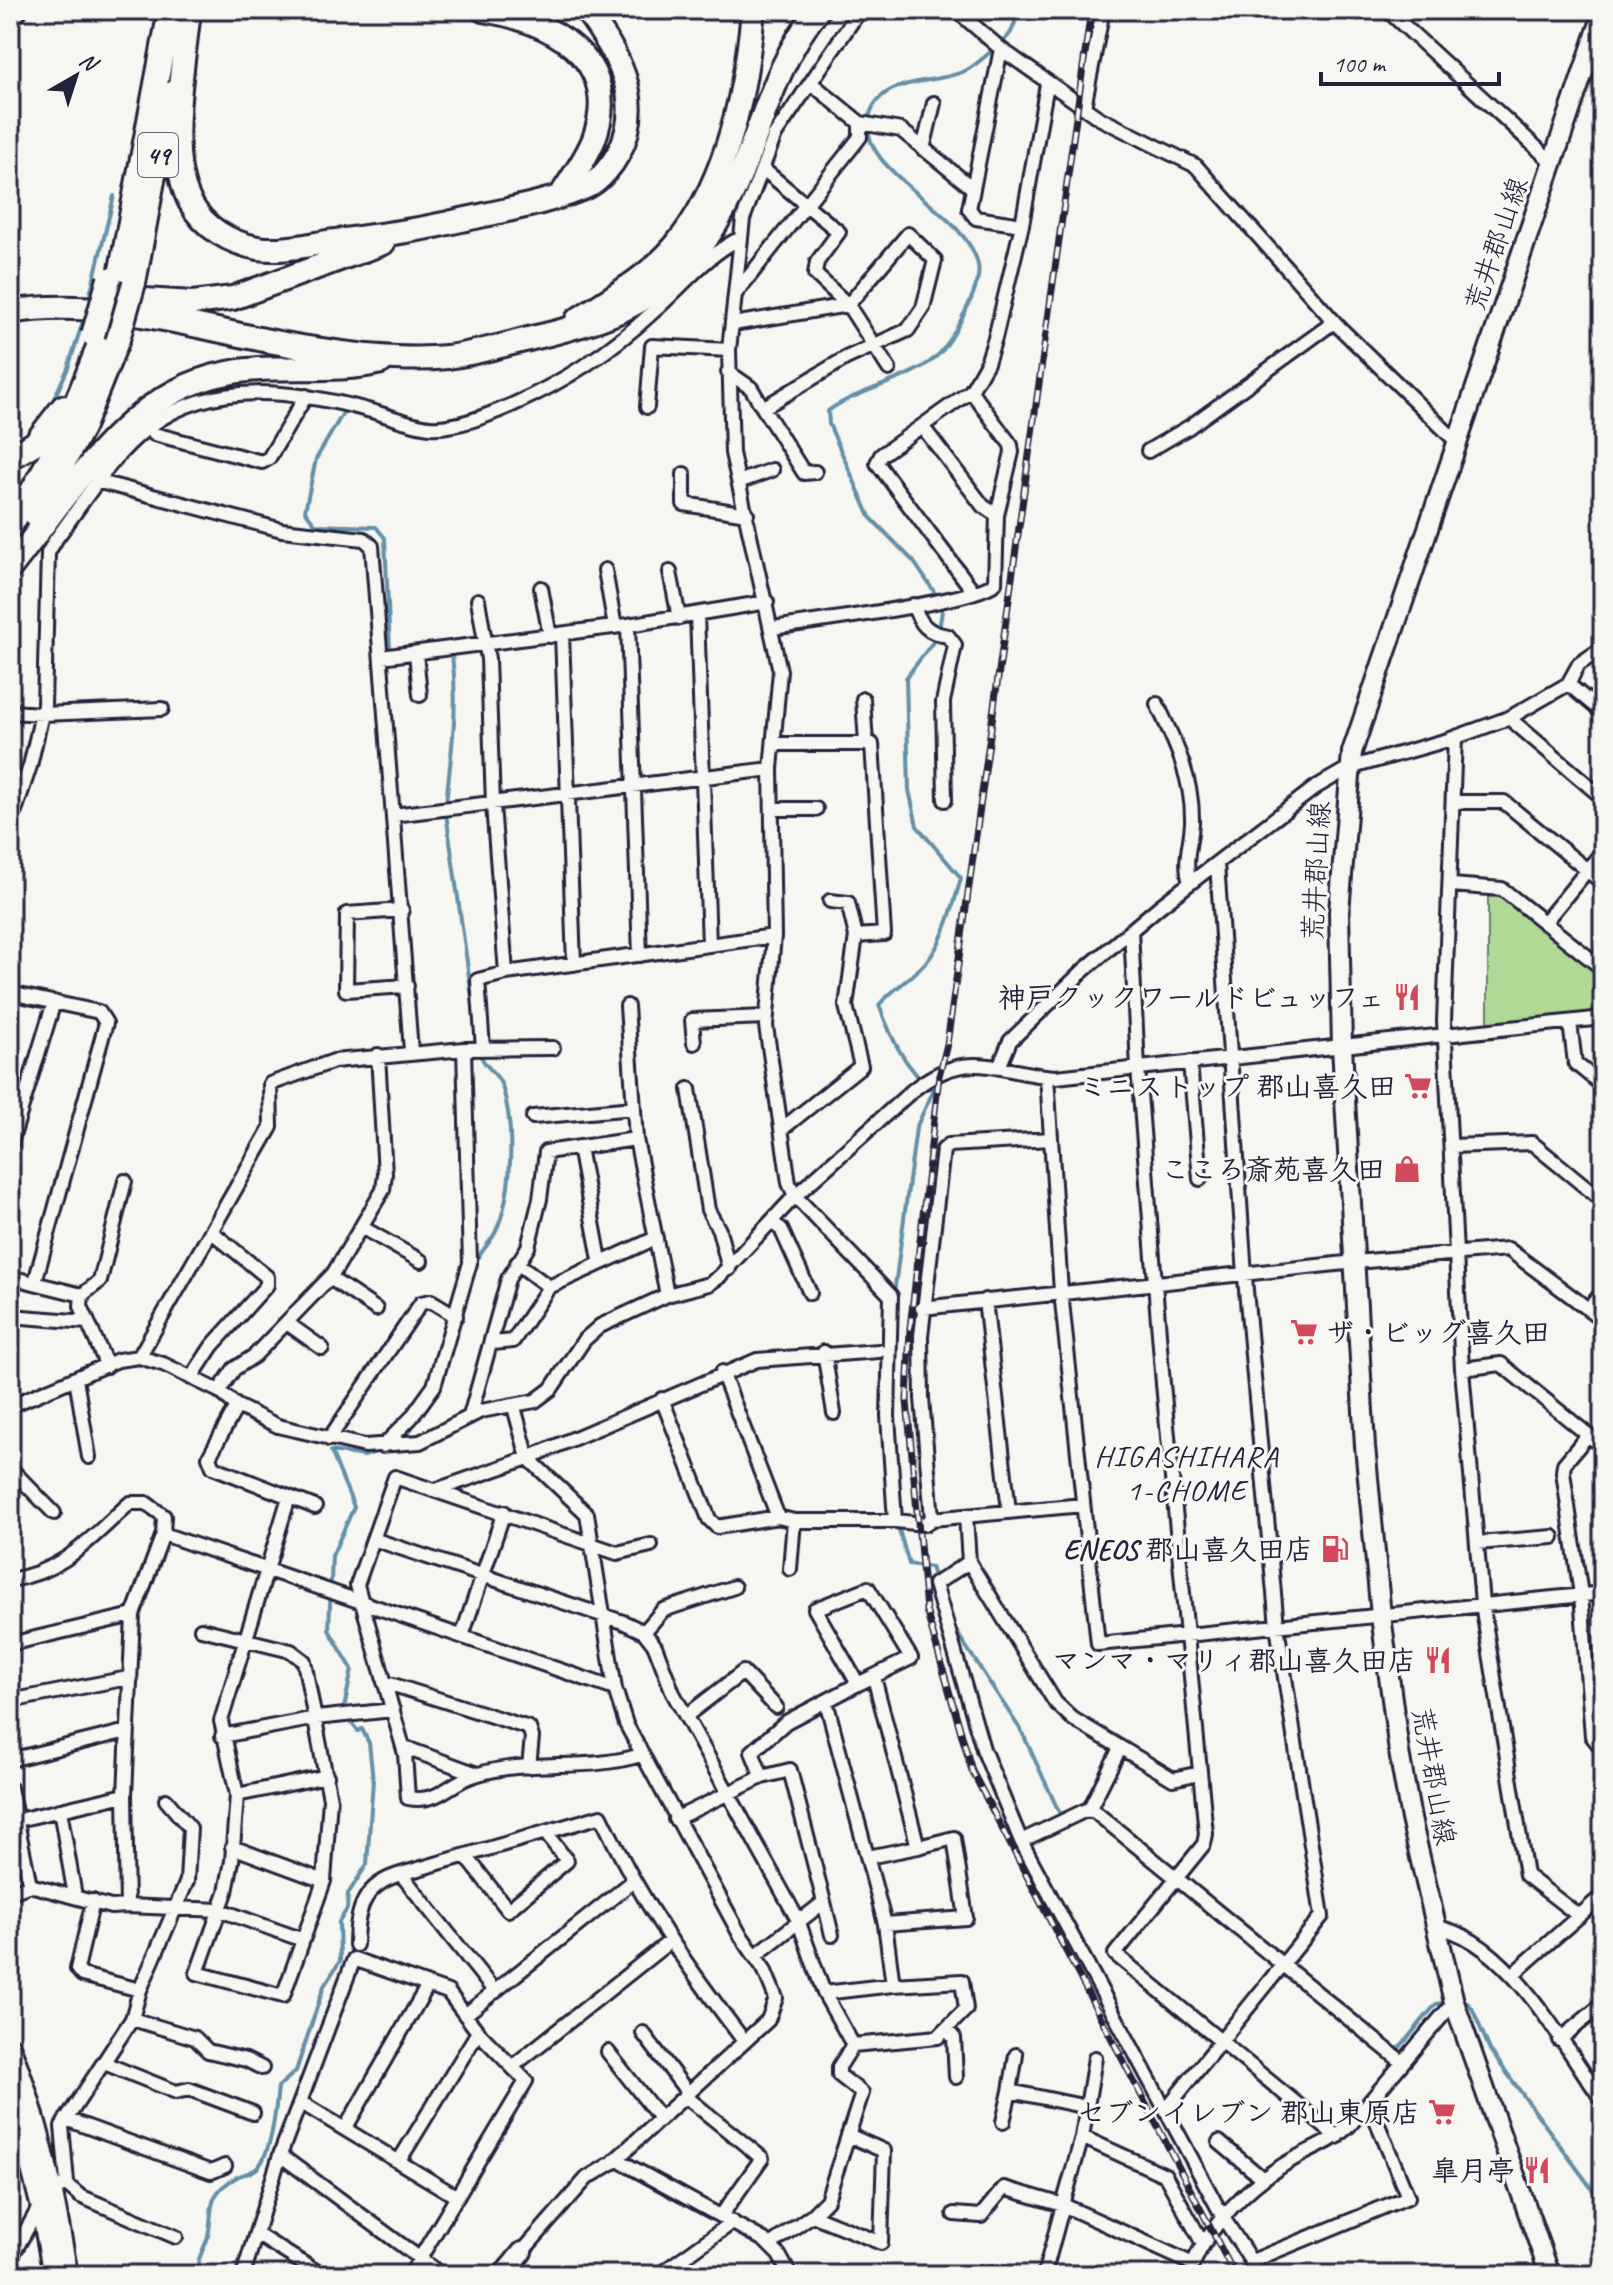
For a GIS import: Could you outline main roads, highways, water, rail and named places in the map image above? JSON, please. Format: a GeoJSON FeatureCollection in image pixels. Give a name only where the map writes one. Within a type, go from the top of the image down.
{"type":"FeatureCollection","features":[{"type":"Feature","properties":{"kind":"highway"},"geometry":{"type":"LineString","coordinates":[[483,10],[534,22],[564,37],[581,53],[595,79],[600,108],[594,138],[562,194]]}},
{"type":"Feature","properties":{"kind":"highway"},"geometry":{"type":"LineString","coordinates":[[180,19],[178,146],[182,177],[190,202],[217,233],[239,244],[286,249],[410,231],[590,185],[605,173],[624,143],[630,102],[624,71],[586,10]]}},
{"type":"Feature","properties":{"kind":"highway"},"geometry":{"type":"LineString","coordinates":[[560,332],[657,263],[674,248],[697,213],[727,144],[743,82],[753,10]]}},
{"type":"Feature","properties":{"kind":"highway"},"geometry":{"type":"LineString","coordinates":[[10,312],[43,307],[89,308],[304,347],[401,357],[446,357],[615,317],[642,303],[696,252],[727,209],[748,160],[780,67],[818,10]]}},
{"type":"Feature","properties":{"kind":"highway","name":"49"},"geometry":{"type":"LineString","coordinates":[[121,281],[135,191],[180,19]]}},
{"type":"Feature","properties":{"kind":"highway","name":"49"},"geometry":{"type":"LineString","coordinates":[[121,281],[180,19]]}},
{"type":"Feature","properties":{"kind":"highway"},"geometry":{"type":"LineString","coordinates":[[10,299],[66,295],[193,303],[233,298],[410,231]]}},
{"type":"Feature","properties":{"kind":"highway"},"geometry":{"type":"LineString","coordinates":[[10,553],[61,473],[121,281]]}},
{"type":"Feature","properties":{"kind":"highway"},"geometry":{"type":"LineString","coordinates":[[10,458],[35,443],[54,421],[104,337]]}},
{"type":"Feature","properties":{"kind":"highway"},"geometry":{"type":"LineString","coordinates":[[10,526],[62,435],[104,337]]}},
{"type":"Feature","properties":{"kind":"highway"},"geometry":{"type":"LineString","coordinates":[[10,568],[118,433],[175,392],[226,373],[262,368],[350,369],[401,357]]}},
{"type":"Feature","properties":{"kind":"main road","name":"荒井郡山線"},"geometry":{"type":"LineString","coordinates":[[1550,2275],[1454,2002],[1401,1765],[1381,1616],[1365,1446],[1342,1047],[1339,912],[1349,768],[1603,14]]}},
{"type":"Feature","properties":{"kind":"main road"},"geometry":{"type":"LineString","coordinates":[[10,2046],[24,2081],[53,2193],[68,2275]]}},
{"type":"Feature","properties":{"kind":"main road"},"geometry":{"type":"LineString","coordinates":[[10,2086],[53,2193],[53,2275]]}},
{"type":"Feature","properties":{"kind":"main road"},"geometry":{"type":"LineString","coordinates":[[503,2275],[522,2252]]}},
{"type":"Feature","properties":{"kind":"waterway"},"geometry":{"type":"LineString","coordinates":[[939,630],[942,611],[935,593],[914,562],[870,517],[829,424],[828,411],[916,370],[940,353],[965,312],[978,276],[978,265],[970,245],[877,154],[869,135],[870,114],[886,93],[898,87],[965,71],[1008,37],[1017,10]]}},
{"type":"Feature","properties":{"kind":"waterway"},"geometry":{"type":"LineString","coordinates":[[88,303],[114,196]]}},
{"type":"Feature","properties":{"kind":"waterway"},"geometry":{"type":"LineString","coordinates":[[52,403],[68,368],[85,315]]}},
{"type":"Feature","properties":{"kind":"waterway"},"geometry":{"type":"LineString","coordinates":[[343,413],[316,459],[305,511],[316,525],[376,527],[385,538],[390,651],[394,651]]}},
{"type":"Feature","properties":{"kind":"waterway"},"geometry":{"type":"LineString","coordinates":[[894,1294],[916,1128],[933,1091],[900,1052],[879,1005],[931,956],[945,928],[961,878],[917,826],[909,790],[906,678],[936,638]]}},
{"type":"Feature","properties":{"kind":"waterway"},"geometry":{"type":"LineString","coordinates":[[443,654],[452,655],[455,693],[446,804]]}},
{"type":"Feature","properties":{"kind":"waterway"},"geometry":{"type":"LineString","coordinates":[[446,813],[476,1026]]}},
{"type":"Feature","properties":{"kind":"waterway"},"geometry":{"type":"LineString","coordinates":[[475,1264],[501,1218],[510,1160],[509,1120],[502,1086],[483,1061],[479,1050]]}},
{"type":"Feature","properties":{"kind":"waterway"},"geometry":{"type":"LineString","coordinates":[[398,1440],[407,1435],[441,1385],[468,1292]]}},
{"type":"Feature","properties":{"kind":"waterway"},"geometry":{"type":"LineString","coordinates":[[200,2275],[199,2261],[207,2240],[212,2204],[219,2190],[237,2177],[252,2172],[263,2159],[273,2128],[278,2087],[296,2071],[324,1986],[340,1961],[339,1922],[347,1909],[348,1894],[367,1864],[373,1780],[369,1743],[362,1729],[358,1731],[343,1713],[352,1669],[329,1630],[332,1556],[354,1507],[331,1451],[365,1456],[380,1450]]}},
{"type":"Feature","properties":{"kind":"waterway"},"geometry":{"type":"LineString","coordinates":[[897,1523],[909,1564],[931,1567],[935,1579]]}},
{"type":"Feature","properties":{"kind":"waterway"},"geometry":{"type":"LineString","coordinates":[[952,1625],[1022,1732],[1066,1827],[1090,1816]]}},
{"type":"Feature","properties":{"kind":"waterway"},"geometry":{"type":"LineString","coordinates":[[1459,2001],[1464,2000],[1472,2008],[1490,2050],[1603,2204]]}},
{"type":"Feature","properties":{"kind":"waterway"},"geometry":{"type":"LineString","coordinates":[[1395,2053],[1436,2004],[1447,2002]]}},
{"type":"Feature","properties":{"kind":"railway"},"geometry":{"type":"LineString","coordinates":[[1091,10],[947,1044],[939,1076],[910,1328],[907,1401],[926,1610],[972,1771],[1235,2275]]}},
{"type":"Feature","properties":{"kind":"place","name":"神戸クックワールドビュッフェ"},"geometry":{"type":"Point","coordinates":[1407,997]}},
{"type":"Feature","properties":{"kind":"place","name":"ミニストップ 郡山喜久田"},"geometry":{"type":"Point","coordinates":[1418,1086]}},
{"type":"Feature","properties":{"kind":"place","name":"こころ斎苑喜久田"},"geometry":{"type":"Point","coordinates":[1407,1169]}},
{"type":"Feature","properties":{"kind":"place","name":"ザ・ビッグ喜久田"},"geometry":{"type":"Point","coordinates":[1304,1332]}},
{"type":"Feature","properties":{"kind":"place","name":"ENEOS 郡山喜久田店"},"geometry":{"type":"Point","coordinates":[1335,1549]}},
{"type":"Feature","properties":{"kind":"place","name":"マンマ・マリィ郡山喜久田店"},"geometry":{"type":"Point","coordinates":[1438,1660]}},
{"type":"Feature","properties":{"kind":"place","name":"セブンイレブン 郡山東原店"},"geometry":{"type":"Point","coordinates":[1442,2112]}},
{"type":"Feature","properties":{"kind":"place","name":"皐月亭"},"geometry":{"type":"Point","coordinates":[1537,2170]}},
{"type":"Feature","properties":{"kind":"district","name":"HIGASHIHARA 1-CHOME"},"geometry":{"type":"Point","coordinates":[1187,1473]}}]}
